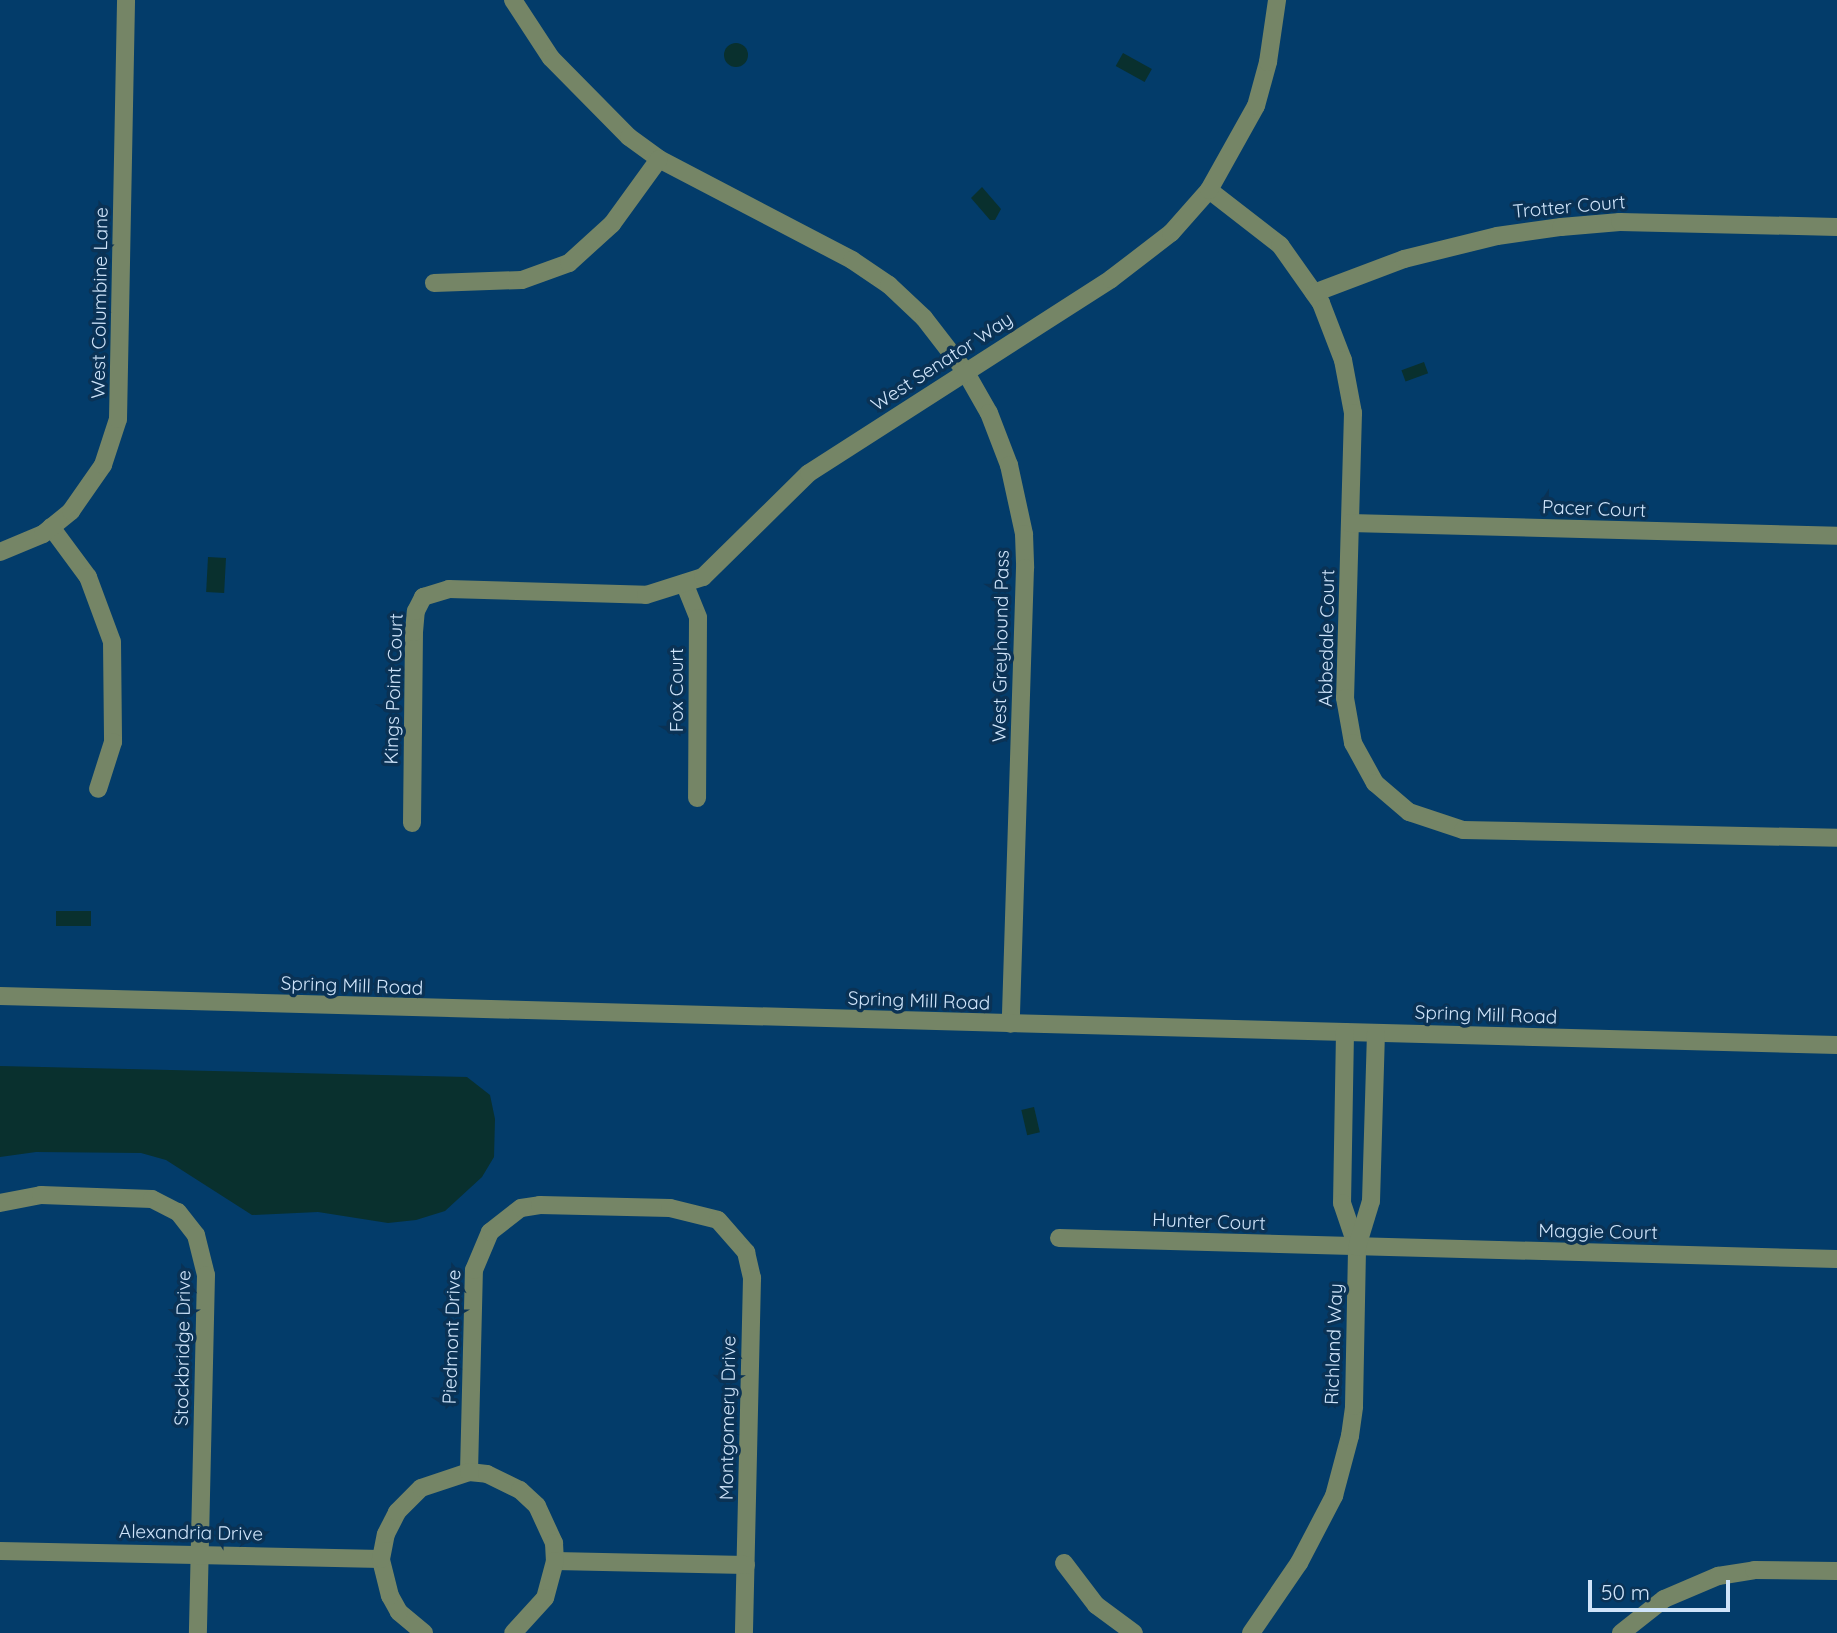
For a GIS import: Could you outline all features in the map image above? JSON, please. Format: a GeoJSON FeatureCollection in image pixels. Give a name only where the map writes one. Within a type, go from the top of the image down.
{"type":"FeatureCollection","features":[{"type":"Feature","properties":{"kind":"street","name":"West Columbine Lane"},"geometry":{"type":"LineString","coordinates":[[0,552],[51,527],[91,485],[103,465],[118,419],[126,0]]}},
{"type":"Feature","properties":{"kind":"street","name":"West Greyhound Pass"},"geometry":{"type":"LineString","coordinates":[[513,0],[575,85],[659,159],[852,260],[889,285],[924,318],[965,372],[1009,465],[1024,534],[1011,1024]]}},
{"type":"Feature","properties":{"kind":"street","name":"West Senator Way"},"geometry":{"type":"LineString","coordinates":[[502,591],[646,595],[685,585],[719,564],[809,473],[1146,254],[1209,190],[1256,106],[1270,52],[1277,0]]}},
{"type":"Feature","properties":{"kind":"street"},"geometry":{"type":"LineString","coordinates":[[434,283],[522,280],[569,263],[612,224],[659,159]]}},
{"type":"Feature","properties":{"kind":"street","name":"Abbedale Court"},"geometry":{"type":"LineString","coordinates":[[1209,190],[1280,245],[1314,293],[1333,329],[1350,391],[1348,722],[1362,763],[1375,783],[1409,812],[1463,830],[1837,838]]}},
{"type":"Feature","properties":{"kind":"street","name":"Trotter Court"},"geometry":{"type":"LineString","coordinates":[[1314,293],[1404,259],[1497,236],[1548,229],[1620,222],[1837,227]]}},
{"type":"Feature","properties":{"kind":"street","name":"Pacer Court"},"geometry":{"type":"LineString","coordinates":[[1350,523],[1837,536]]}},
{"type":"Feature","properties":{"kind":"street"},"geometry":{"type":"LineString","coordinates":[[51,527],[88,577],[112,642],[113,742],[98,789]]}},
{"type":"Feature","properties":{"kind":"street","name":"Fox Court"},"geometry":{"type":"LineString","coordinates":[[685,585],[698,618],[697,798]]}},
{"type":"Feature","properties":{"kind":"street","name":"Kings Point Court"},"geometry":{"type":"LineString","coordinates":[[412,823],[416,611],[423,597],[434,590],[502,591]]}},
{"type":"Feature","properties":{"kind":"street","name":"Spring Mill Road"},"geometry":{"type":"LineString","coordinates":[[0,996],[1837,1045]]}},
{"type":"Feature","properties":{"kind":"street"},"geometry":{"type":"LineString","coordinates":[[1345,1032],[1342,1203],[1357,1247]]}},
{"type":"Feature","properties":{"kind":"street","name":"Richland Way"},"geometry":{"type":"LineString","coordinates":[[1251,1633],[1299,1563],[1334,1496],[1343,1468],[1354,1406],[1357,1247],[1371,1201],[1376,1033]]}},
{"type":"Feature","properties":{"kind":"street","name":"Stockbridge Drive"},"geometry":{"type":"LineString","coordinates":[[0,1203],[41,1195],[152,1199],[178,1212],[196,1235],[206,1275],[198,1633]]}},
{"type":"Feature","properties":{"kind":"street","name":"Piedmont Drive"},"geometry":{"type":"LineString","coordinates":[[469,1472],[474,1270],[490,1232],[521,1208],[541,1205],[670,1208],[714,1218]]}},
{"type":"Feature","properties":{"kind":"street","name":"Montgomery Drive"},"geometry":{"type":"LineString","coordinates":[[714,1218],[733,1232],[746,1252],[752,1278],[744,1633]]}},
{"type":"Feature","properties":{"kind":"street","name":"Hunter Court"},"geometry":{"type":"LineString","coordinates":[[1059,1238],[1357,1247]]}},
{"type":"Feature","properties":{"kind":"street","name":"Maggie Court"},"geometry":{"type":"LineString","coordinates":[[1357,1247],[1837,1259]]}},
{"type":"Feature","properties":{"kind":"street"},"geometry":{"type":"LineString","coordinates":[[424,1633],[399,1612],[390,1596],[382,1559],[386,1534],[407,1499],[434,1480],[469,1472],[506,1481],[537,1506],[549,1528],[555,1561],[545,1598],[534,1615],[513,1633]]}},
{"type":"Feature","properties":{"kind":"street","name":"Alexandria Drive"},"geometry":{"type":"LineString","coordinates":[[0,1551],[200,1553],[382,1559]]}},
{"type":"Feature","properties":{"kind":"street"},"geometry":{"type":"LineString","coordinates":[[555,1561],[746,1565]]}},
{"type":"Feature","properties":{"kind":"street"},"geometry":{"type":"LineString","coordinates":[[1063,1563],[1096,1605],[1134,1633]]}},
{"type":"Feature","properties":{"kind":"street"},"geometry":{"type":"LineString","coordinates":[[1621,1633],[1664,1599],[1718,1576],[1754,1570],[1837,1572]]}},
{"type":"Feature","properties":{"kind":"shaded area"},"geometry":{"type":"Polygon","coordinates":[[[736,43],[744,47],[748,55],[744,63],[736,67],[728,63],[724,55],[728,47],[736,43]]]}},
{"type":"Feature","properties":{"kind":"shaded area"},"geometry":{"type":"Polygon","coordinates":[[[1123,53],[1152,69],[1145,82],[1116,66],[1123,53]]]}},
{"type":"Feature","properties":{"kind":"shaded area"},"geometry":{"type":"Polygon","coordinates":[[[982,187],[1001,209],[995,220],[990,220],[971,198],[982,187]]]}},
{"type":"Feature","properties":{"kind":"shaded area"},"geometry":{"type":"Polygon","coordinates":[[[1424,362],[1428,373],[1406,381],[1401,370],[1424,362]]]}},
{"type":"Feature","properties":{"kind":"shaded area"},"geometry":{"type":"Polygon","coordinates":[[[208,557],[226,558],[224,593],[206,592],[208,557]]]}},
{"type":"Feature","properties":{"kind":"shaded area"},"geometry":{"type":"Polygon","coordinates":[[[56,911],[91,911],[91,926],[56,926],[56,911]]]}},
{"type":"Feature","properties":{"kind":"shaded area"},"geometry":{"type":"Polygon","coordinates":[[[0,1066],[467,1077],[490,1095],[495,1119],[494,1157],[482,1177],[445,1211],[416,1220],[388,1223],[318,1212],[252,1215],[166,1160],[141,1153],[36,1152],[0,1157],[0,1066]]]}},
{"type":"Feature","properties":{"kind":"shaded area"},"geometry":{"type":"Polygon","coordinates":[[[1034,1107],[1040,1132],[1027,1135],[1021,1110],[1034,1107]]]}}]}
